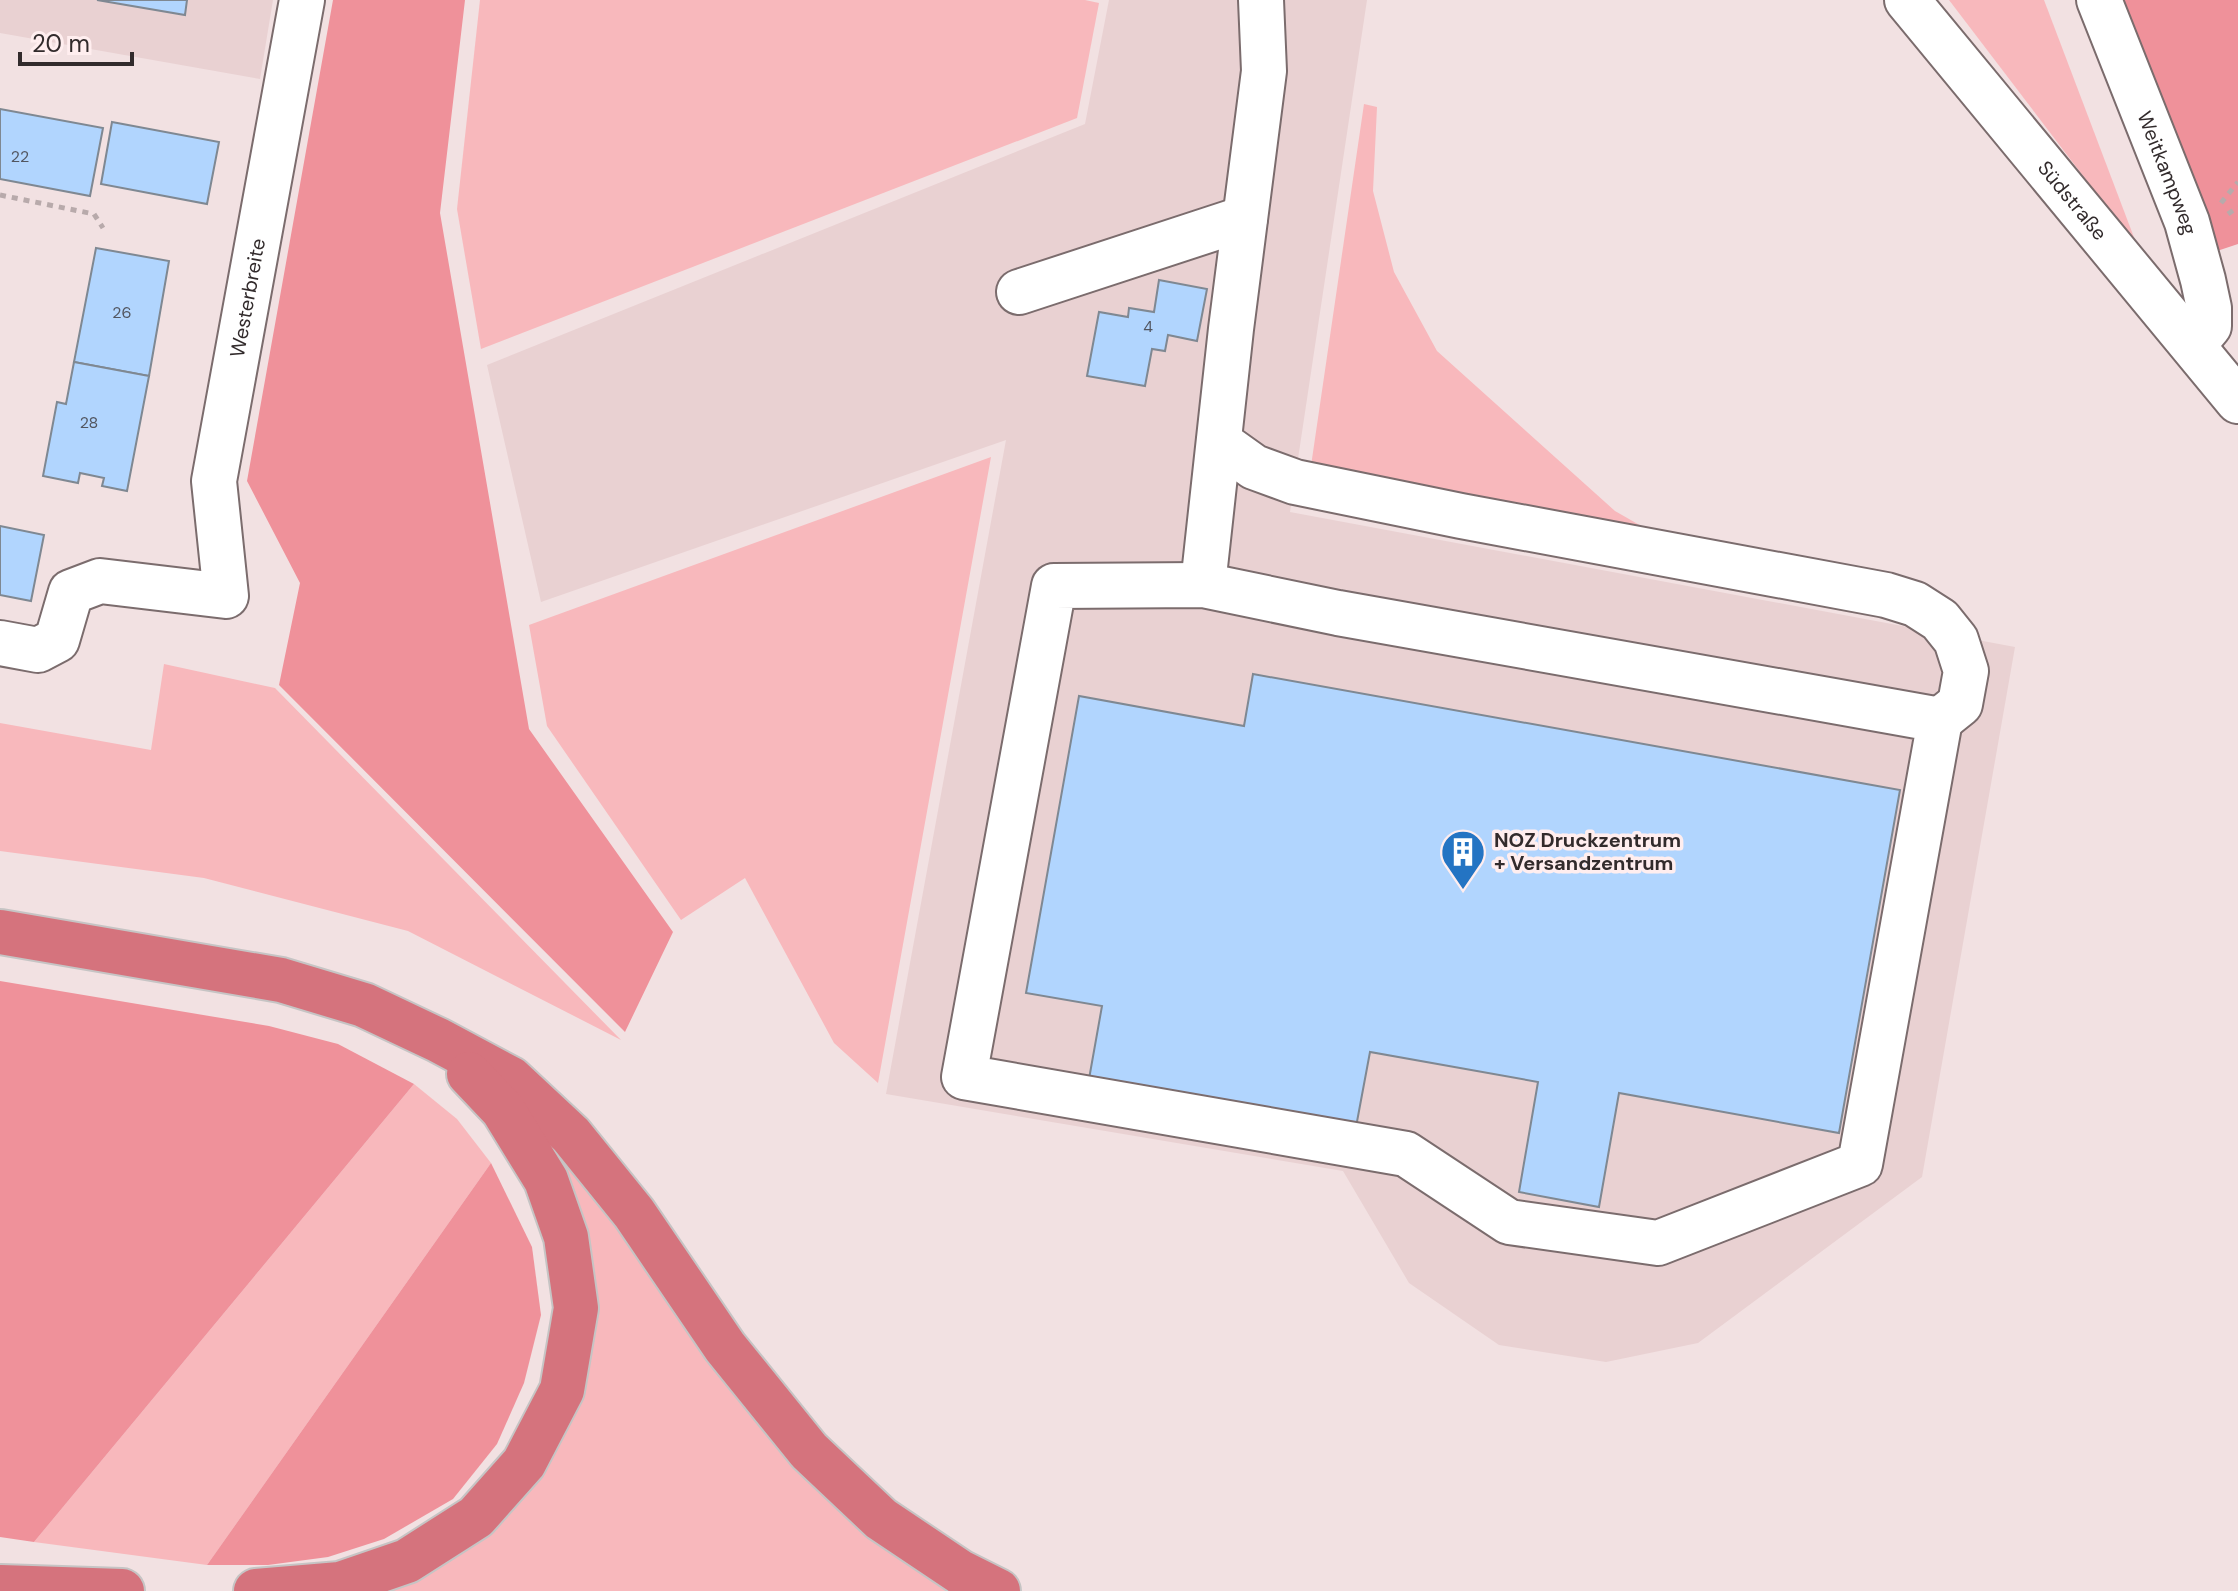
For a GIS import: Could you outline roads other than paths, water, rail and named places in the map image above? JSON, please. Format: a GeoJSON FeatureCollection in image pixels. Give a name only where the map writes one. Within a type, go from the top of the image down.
{"type":"FeatureCollection","features":[{"type":"Feature","properties":{"kind":"highway"},"geometry":{"type":"LineString","coordinates":[[0,932],[281,980],[364,1005],[511,1079],[571,1135],[634,1213],[725,1347],[809,1451],[881,1519],[960,1572],[998,1591]]}},
{"type":"Feature","properties":{"kind":"highway"},"geometry":{"type":"LineString","coordinates":[[256,1591],[340,1584],[407,1561],[476,1517],[524,1463],[562,1390],[576,1308],[566,1237],[546,1180],[503,1110],[438,1040]]}},
{"type":"Feature","properties":{"kind":"highway"},"geometry":{"type":"LineString","coordinates":[[0,1586],[29,1591]]}},
{"type":"Feature","properties":{"kind":"highway"},"geometry":{"type":"LineString","coordinates":[[0,1586],[122,1591]]}},
{"type":"Feature","properties":{"kind":"street","name":"Westerbreite"},"geometry":{"type":"LineString","coordinates":[[0,643],[38,650],[57,640],[71,592],[100,581],[226,596],[214,481],[302,0]]}},
{"type":"Feature","properties":{"kind":"street"},"geometry":{"type":"LineString","coordinates":[[1203,585],[1264,71],[1261,0]]}},
{"type":"Feature","properties":{"kind":"street","name":"Südstraße"},"geometry":{"type":"LineString","coordinates":[[1907,0],[2238,401]]}},
{"type":"Feature","properties":{"kind":"street","name":"Weitkampweg"},"geometry":{"type":"LineString","coordinates":[[2099,0],[2193,240],[2206,294],[2209,326],[2193,345]]}},
{"type":"Feature","properties":{"kind":"street"},"geometry":{"type":"LineString","coordinates":[[1019,292],[1245,218]]}},
{"type":"Feature","properties":{"kind":"street"},"geometry":{"type":"LineString","coordinates":[[1219,442],[1254,467],[1295,482],[1886,595],[1915,604],[1940,620],[1956,640],[1966,671],[1960,704],[1940,720],[1860,1164],[1658,1243],[1509,1222],[1406,1154],[964,1077],[1054,586],[1203,585],[1338,613],[1940,720]]}},
{"type":"Feature","properties":{"kind":"place","name":"NOZ Druckzentrum + Versandzentrum"},"geometry":{"type":"Point","coordinates":[1463,891]}}]}
